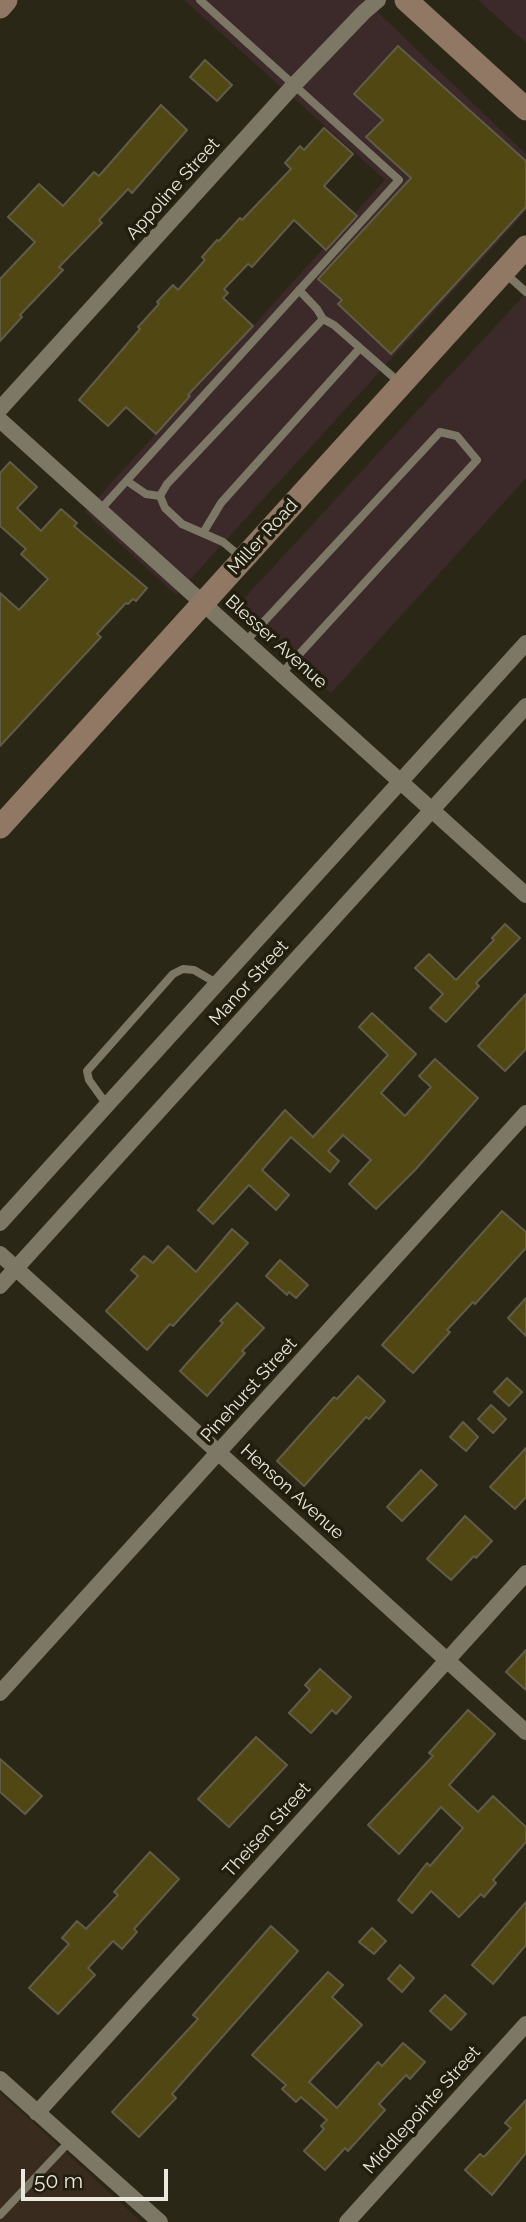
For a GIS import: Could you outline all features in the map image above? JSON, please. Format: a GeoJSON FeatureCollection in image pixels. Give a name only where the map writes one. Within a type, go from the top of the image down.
{"type":"FeatureCollection","features":[{"type":"Feature","properties":{"kind":"street"},"geometry":{"type":"LineString","coordinates":[[0,7],[6,0]]}},
{"type":"Feature","properties":{"kind":"street","name":"Appoline Street"},"geometry":{"type":"LineString","coordinates":[[0,409],[294,85],[378,0]]}},
{"type":"Feature","properties":{"kind":"street"},"geometry":{"type":"LineString","coordinates":[[407,0],[526,109]]}},
{"type":"Feature","properties":{"kind":"street","name":"Miller Road"},"geometry":{"type":"LineString","coordinates":[[0,827],[526,247]]}},
{"type":"Feature","properties":{"kind":"street","name":"Blesser Avenue"},"geometry":{"type":"LineString","coordinates":[[0,420],[526,895]]}},
{"type":"Feature","properties":{"kind":"street","name":"Manor Street"},"geometry":{"type":"LineString","coordinates":[[0,1223],[526,643]]}},
{"type":"Feature","properties":{"kind":"street","name":"Manor Street"},"geometry":{"type":"LineString","coordinates":[[0,1286],[526,706]]}},
{"type":"Feature","properties":{"kind":"street","name":"Pinehurst Street"},"geometry":{"type":"LineString","coordinates":[[0,1693],[526,1113]]}},
{"type":"Feature","properties":{"kind":"street","name":"Henson Avenue"},"geometry":{"type":"LineString","coordinates":[[0,1254],[526,1732]]}},
{"type":"Feature","properties":{"kind":"street","name":"Theisen Street"},"geometry":{"type":"LineString","coordinates":[[37,2113],[526,1573]]}},
{"type":"Feature","properties":{"kind":"street","name":"Middlepointe Street"},"geometry":{"type":"LineString","coordinates":[[347,2222],[526,2024]]}},
{"type":"Feature","properties":{"kind":"street"},"geometry":{"type":"LineString","coordinates":[[0,2080],[160,2222]]}},
{"type":"Feature","properties":{"kind":"lane"},"geometry":{"type":"LineString","coordinates":[[100,510],[399,180],[200,0]]}},
{"type":"Feature","properties":{"kind":"lane"},"geometry":{"type":"LineString","coordinates":[[503,272],[526,292]]}},
{"type":"Feature","properties":{"kind":"lane"},"geometry":{"type":"LineString","coordinates":[[299,290],[323,319],[401,385]]}},
{"type":"Feature","properties":{"kind":"lane"},"geometry":{"type":"LineString","coordinates":[[160,496],[167,484],[323,319]]}},
{"type":"Feature","properties":{"kind":"lane"},"geometry":{"type":"LineString","coordinates":[[203,533],[221,503],[360,348]]}},
{"type":"Feature","properties":{"kind":"lane"},"geometry":{"type":"LineString","coordinates":[[246,641],[440,432],[457,436],[477,460],[282,673]]}},
{"type":"Feature","properties":{"kind":"lane"},"geometry":{"type":"LineString","coordinates":[[127,481],[146,495],[160,496]]}},
{"type":"Feature","properties":{"kind":"lane"},"geometry":{"type":"LineString","coordinates":[[160,496],[165,508],[182,524],[223,542],[243,559]]}},
{"type":"Feature","properties":{"kind":"lane"},"geometry":{"type":"LineString","coordinates":[[107,1105],[89,1080],[87,1071],[173,974],[183,969],[194,970],[218,984]]}},
{"type":"Feature","properties":{"kind":"lane"},"geometry":{"type":"LineString","coordinates":[[0,2215],[69,2142]]}},
{"type":"Feature","properties":{"kind":"shaded area"},"geometry":{"type":"Polygon","coordinates":[[[184,0],[365,0],[526,154],[526,211],[176,595],[85,512],[385,180],[184,0]]]}},
{"type":"Feature","properties":{"kind":"shaded area"},"geometry":{"type":"Polygon","coordinates":[[[478,0],[526,0],[526,43],[478,0]]]}},
{"type":"Feature","properties":{"kind":"shaded area"},"geometry":{"type":"Polygon","coordinates":[[[526,293],[526,478],[331,693],[237,606],[526,293]]]}},
{"type":"Feature","properties":{"kind":"shaded area"},"geometry":{"type":"Polygon","coordinates":[[[0,2093],[47,2135],[141,2222],[0,2222],[0,2093]]]}},
{"type":"Feature","properties":{"kind":"building"},"geometry":{"type":"Polygon","coordinates":[[[398,46],[526,161],[526,207],[391,354],[338,304],[342,300],[318,279],[411,178],[366,137],[383,120],[354,94],[398,46]]]}},
{"type":"Feature","properties":{"kind":"building"},"geometry":{"type":"Polygon","coordinates":[[[205,60],[232,85],[217,101],[190,77],[205,60]]]}},
{"type":"Feature","properties":{"kind":"building"},"geometry":{"type":"Polygon","coordinates":[[[161,105],[187,130],[132,193],[128,189],[99,220],[102,223],[59,267],[63,270],[20,315],[22,317],[0,341],[0,279],[35,242],[8,217],[39,184],[63,206],[94,172],[99,176],[161,105]]]}},
{"type":"Feature","properties":{"kind":"building"},"geometry":{"type":"Polygon","coordinates":[[[324,128],[353,154],[324,186],[357,216],[326,250],[294,220],[252,267],[248,264],[224,289],[228,293],[223,298],[253,326],[188,395],[190,396],[156,434],[126,407],[108,426],[79,400],[140,329],[138,327],[159,304],[157,302],[173,285],[178,290],[205,260],[202,257],[217,240],[219,241],[240,218],[242,220],[291,169],[285,163],[300,146],[304,150],[324,128]]]}},
{"type":"Feature","properties":{"kind":"building"},"geometry":{"type":"Polygon","coordinates":[[[10,462],[37,487],[17,508],[41,531],[61,509],[77,523],[74,526],[147,588],[136,601],[133,599],[126,603],[97,634],[101,637],[0,746],[0,593],[19,610],[48,579],[21,554],[26,549],[0,526],[0,473],[10,462]]]}},
{"type":"Feature","properties":{"kind":"building"},"geometry":{"type":"Polygon","coordinates":[[[505,924],[520,938],[476,983],[479,986],[446,1022],[430,1008],[443,994],[415,968],[429,954],[456,980],[494,940],[492,938],[505,924]]]}},
{"type":"Feature","properties":{"kind":"building"},"geometry":{"type":"Polygon","coordinates":[[[526,994],[526,1049],[505,1071],[478,1046],[526,994]]]}},
{"type":"Feature","properties":{"kind":"building"},"geometry":{"type":"Polygon","coordinates":[[[372,1013],[416,1054],[381,1093],[405,1116],[431,1087],[419,1076],[435,1059],[478,1098],[416,1169],[376,1209],[349,1184],[371,1160],[343,1135],[328,1151],[339,1161],[330,1172],[291,1137],[262,1170],[289,1195],[276,1210],[249,1185],[213,1224],[198,1210],[285,1110],[313,1137],[388,1055],[359,1027],[372,1013]]]}},
{"type":"Feature","properties":{"kind":"building"},"geometry":{"type":"Polygon","coordinates":[[[502,1211],[526,1232],[526,1248],[475,1304],[473,1302],[447,1330],[450,1332],[413,1373],[382,1345],[502,1211]]]}},
{"type":"Feature","properties":{"kind":"building"},"geometry":{"type":"Polygon","coordinates":[[[232,1229],[248,1243],[173,1326],[170,1324],[147,1350],[106,1311],[138,1276],[131,1270],[144,1256],[153,1263],[168,1246],[196,1272],[232,1229]]]}},
{"type":"Feature","properties":{"kind":"building"},"geometry":{"type":"Polygon","coordinates":[[[280,1260],[308,1285],[296,1298],[289,1292],[287,1295],[266,1276],[280,1260]]]}},
{"type":"Feature","properties":{"kind":"building"},"geometry":{"type":"Polygon","coordinates":[[[526,1298],[526,1336],[508,1318],[526,1298]]]}},
{"type":"Feature","properties":{"kind":"building"},"geometry":{"type":"Polygon","coordinates":[[[237,1303],[264,1328],[207,1396],[180,1371],[223,1323],[220,1321],[237,1303]]]}},
{"type":"Feature","properties":{"kind":"building"},"geometry":{"type":"Polygon","coordinates":[[[358,1376],[385,1401],[369,1419],[366,1417],[304,1486],[277,1461],[334,1397],[337,1399],[358,1376]]]}},
{"type":"Feature","properties":{"kind":"building"},"geometry":{"type":"Polygon","coordinates":[[[507,1378],[522,1392],[509,1406],[494,1392],[507,1378]]]}},
{"type":"Feature","properties":{"kind":"building"},"geometry":{"type":"Polygon","coordinates":[[[491,1405],[506,1419],[493,1433],[478,1419],[491,1405]]]}},
{"type":"Feature","properties":{"kind":"building"},"geometry":{"type":"Polygon","coordinates":[[[463,1422],[478,1437],[466,1451],[450,1437],[463,1422]]]}},
{"type":"Feature","properties":{"kind":"building"},"geometry":{"type":"Polygon","coordinates":[[[526,1448],[526,1497],[515,1509],[490,1487],[526,1448]]]}},
{"type":"Feature","properties":{"kind":"building"},"geometry":{"type":"Polygon","coordinates":[[[421,1470],[437,1485],[402,1521],[387,1507],[421,1470]]]}},
{"type":"Feature","properties":{"kind":"building"},"geometry":{"type":"Polygon","coordinates":[[[465,1516],[492,1541],[451,1580],[427,1559],[465,1516]]]}},
{"type":"Feature","properties":{"kind":"building"},"geometry":{"type":"Polygon","coordinates":[[[526,1650],[526,1690],[506,1672],[526,1650]]]}},
{"type":"Feature","properties":{"kind":"building"},"geometry":{"type":"Polygon","coordinates":[[[320,1669],[351,1697],[336,1714],[332,1710],[311,1733],[289,1713],[310,1690],[305,1685],[320,1669]]]}},
{"type":"Feature","properties":{"kind":"building"},"geometry":{"type":"Polygon","coordinates":[[[468,1710],[495,1734],[449,1785],[478,1812],[493,1796],[526,1827],[526,1842],[493,1880],[496,1883],[484,1897],[481,1894],[459,1917],[431,1891],[412,1913],[398,1900],[427,1863],[430,1866],[463,1828],[441,1807],[399,1854],[368,1825],[433,1756],[429,1753],[468,1710]]]}},
{"type":"Feature","properties":{"kind":"building"},"geometry":{"type":"Polygon","coordinates":[[[256,1737],[287,1765],[229,1827],[198,1799],[256,1737]]]}},
{"type":"Feature","properties":{"kind":"building"},"geometry":{"type":"Polygon","coordinates":[[[0,1759],[42,1796],[25,1814],[0,1792],[0,1759]]]}},
{"type":"Feature","properties":{"kind":"building"},"geometry":{"type":"Polygon","coordinates":[[[150,1852],[179,1879],[134,1929],[137,1932],[122,1949],[113,1941],[88,1968],[95,1975],[58,2014],[29,1988],[69,1944],[62,1938],[77,1921],[86,1929],[118,1895],[114,1892],[150,1852]]]}},
{"type":"Feature","properties":{"kind":"building"},"geometry":{"type":"Polygon","coordinates":[[[526,1902],[526,1945],[493,1984],[472,1965],[526,1902]]]}},
{"type":"Feature","properties":{"kind":"building"},"geometry":{"type":"Polygon","coordinates":[[[271,1926],[298,1951],[172,2094],[176,2098],[139,2137],[112,2112],[198,2019],[193,2015],[271,1926]]]}},
{"type":"Feature","properties":{"kind":"building"},"geometry":{"type":"Polygon","coordinates":[[[372,1928],[386,1941],[374,1954],[359,1942],[372,1928]]]}},
{"type":"Feature","properties":{"kind":"building"},"geometry":{"type":"Polygon","coordinates":[[[400,1965],[414,1978],[402,1992],[388,1979],[400,1965]]]}},
{"type":"Feature","properties":{"kind":"building"},"geometry":{"type":"Polygon","coordinates":[[[328,1972],[343,1985],[332,1997],[362,2025],[309,2082],[337,2108],[378,2062],[382,2066],[403,2043],[425,2062],[410,2079],[406,2075],[379,2104],[385,2110],[348,2151],[345,2148],[325,2170],[304,2151],[324,2129],[321,2126],[327,2120],[301,2097],[296,2102],[282,2089],[286,2085],[252,2055],[328,1972]]]}},
{"type":"Feature","properties":{"kind":"building"},"geometry":{"type":"Polygon","coordinates":[[[445,1995],[466,2014],[451,2030],[430,2011],[445,1995]]]}},
{"type":"Feature","properties":{"kind":"building"},"geometry":{"type":"Polygon","coordinates":[[[526,2100],[526,2153],[492,2195],[465,2170],[480,2154],[484,2157],[511,2128],[505,2123],[526,2100]]]}}]}
